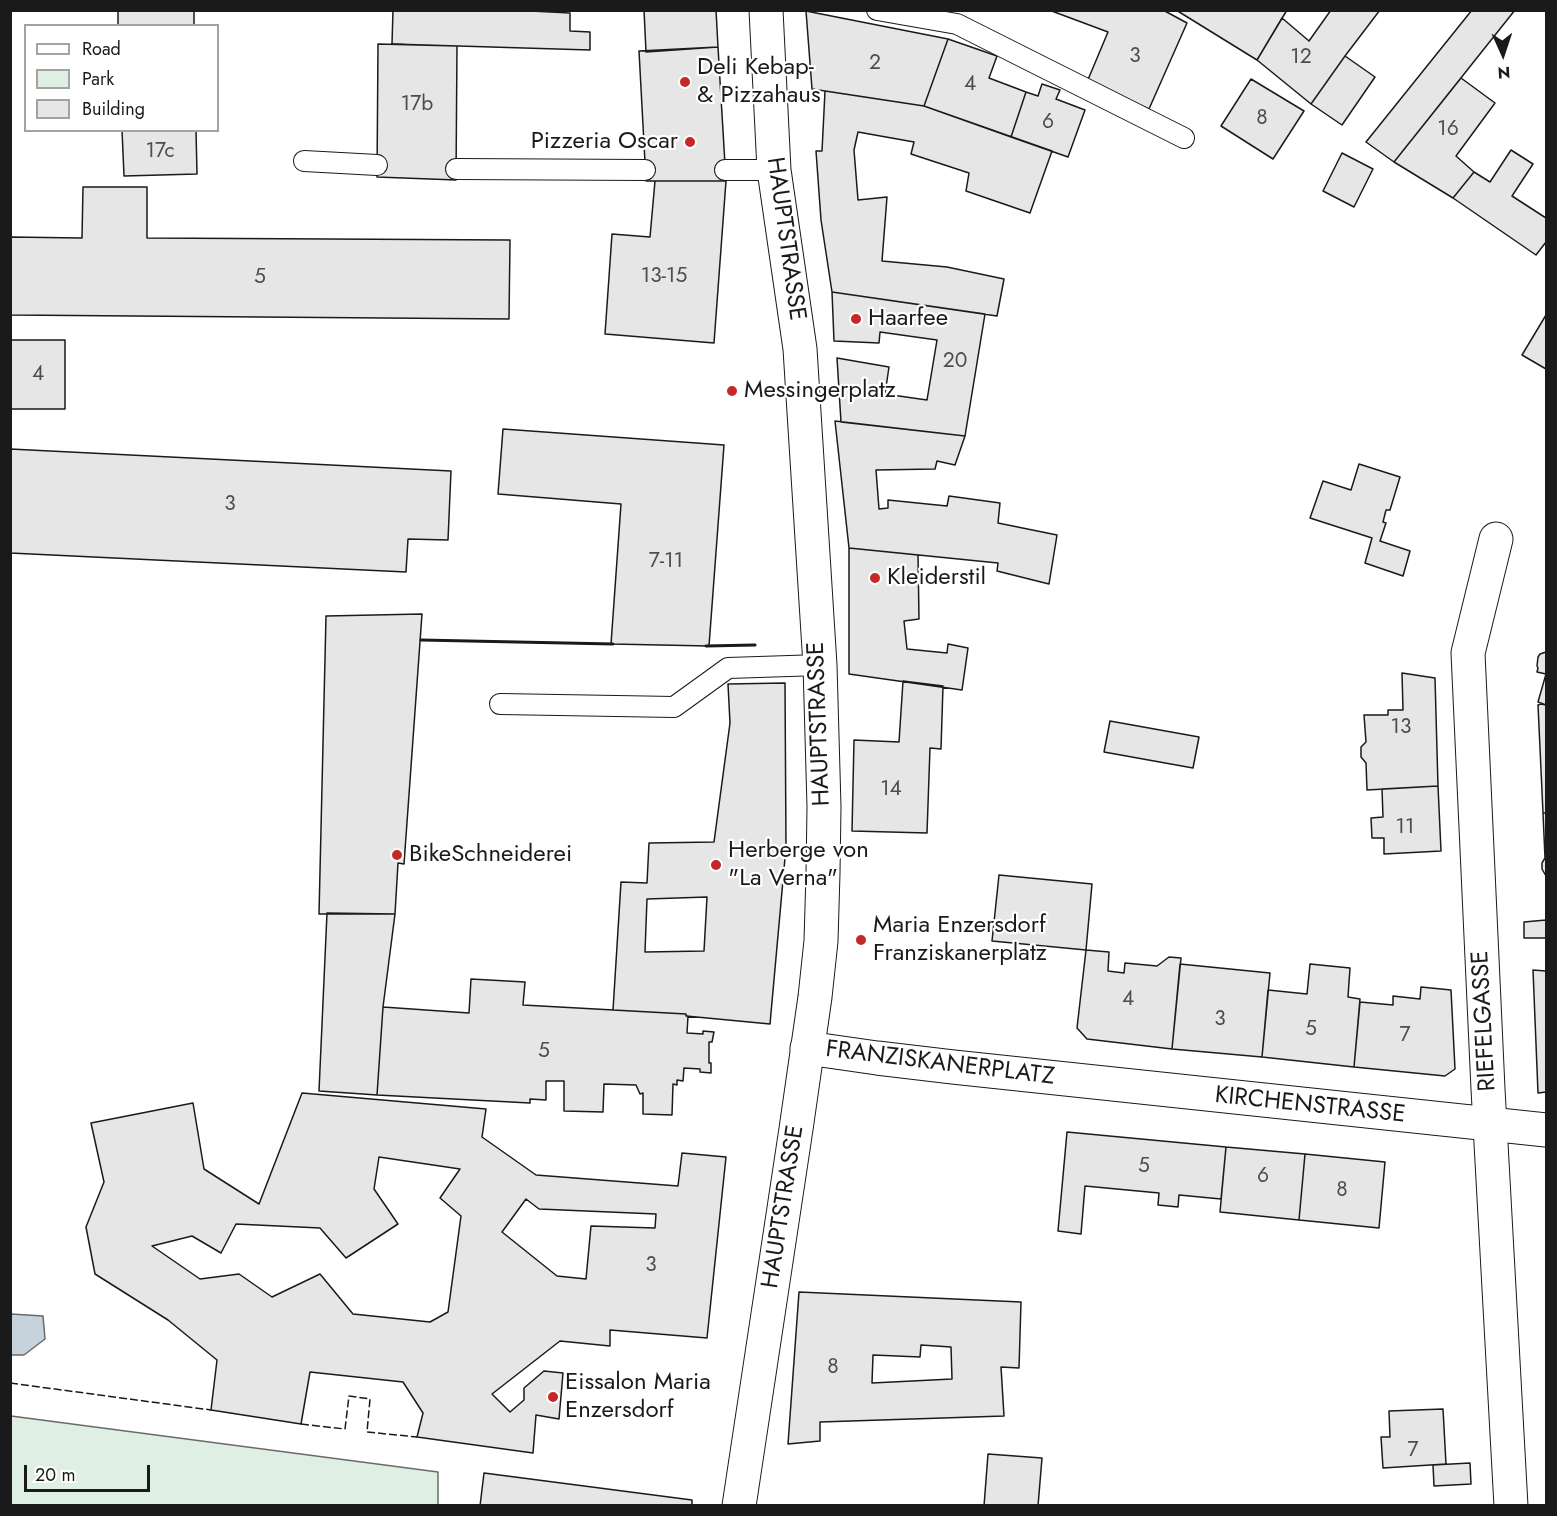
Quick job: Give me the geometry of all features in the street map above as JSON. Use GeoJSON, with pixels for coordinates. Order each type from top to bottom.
{"type":"FeatureCollection","features":[{"type":"Feature","properties":{"kind":"main road","name":"HAUPTSTRASSE"},"geometry":{"type":"LineString","coordinates":[[739,1506],[795,1141],[821,941],[824,807],[820,665],[800,349],[774,170],[766,10]]}},
{"type":"Feature","properties":{"kind":"main road","name":"RIEFELGASSE"},"geometry":{"type":"LineString","coordinates":[[1496,539],[1468,653],[1511,1506]]}},
{"type":"Feature","properties":{"kind":"main road","name":"FRANZISKANERPLATZ"},"geometry":{"type":"LineString","coordinates":[[807,1048],[1074,1080]]}},
{"type":"Feature","properties":{"kind":"main road","name":"KIRCHENSTRASSE"},"geometry":{"type":"LineString","coordinates":[[1074,1080],[1546,1130]]}},
{"type":"Feature","properties":{"kind":"lane"},"geometry":{"type":"LineString","coordinates":[[877,10],[957,24],[1184,138]]}},
{"type":"Feature","properties":{"kind":"lane"},"geometry":{"type":"LineString","coordinates":[[304,161],[377,165]]}},
{"type":"Feature","properties":{"kind":"lane"},"geometry":{"type":"LineString","coordinates":[[456,169],[645,170]]}},
{"type":"Feature","properties":{"kind":"lane"},"geometry":{"type":"LineString","coordinates":[[725,170],[774,170]]}},
{"type":"Feature","properties":{"kind":"lane"},"geometry":{"type":"LineString","coordinates":[[500,704],[674,707],[728,668],[820,665]]}},
{"type":"Feature","properties":{"kind":"green space"},"geometry":{"type":"Polygon","coordinates":[[[11,1416],[438,1472],[438,1505],[11,1505],[11,1416]]]}},
{"type":"Feature","properties":{"kind":"shaded area"},"geometry":{"type":"Polygon","coordinates":[[[11,1314],[43,1316],[45,1339],[24,1355],[11,1355],[11,1314]]]}},
{"type":"Feature","properties":{"kind":"building"},"geometry":{"type":"Polygon","coordinates":[[[118,10],[194,10],[194,24],[118,24],[118,10]]]}},
{"type":"Feature","properties":{"kind":"building"},"geometry":{"type":"Polygon","coordinates":[[[393,10],[511,10],[570,13],[570,31],[590,32],[590,50],[392,44],[393,10]]]}},
{"type":"Feature","properties":{"kind":"building"},"geometry":{"type":"Polygon","coordinates":[[[644,10],[716,10],[718,47],[646,52],[644,10]]]}},
{"type":"Feature","properties":{"kind":"building"},"geometry":{"type":"Polygon","coordinates":[[[1049,10],[1163,10],[1187,23],[1149,109],[1087,82],[1108,32],[1049,10]]]}},
{"type":"Feature","properties":{"kind":"building"},"geometry":{"type":"Polygon","coordinates":[[[1176,10],[1287,10],[1257,60],[1176,10]]]}},
{"type":"Feature","properties":{"kind":"building"},"geometry":{"type":"Polygon","coordinates":[[[1331,10],[1380,10],[1311,104],[1257,60],[1282,18],[1309,41],[1331,10]]]}},
{"type":"Feature","properties":{"kind":"building"},"geometry":{"type":"Polygon","coordinates":[[[1472,10],[1515,10],[1394,162],[1366,142],[1472,10]]]}},
{"type":"Feature","properties":{"kind":"building"},"geometry":{"type":"Polygon","coordinates":[[[806,11],[948,39],[924,106],[812,89],[806,11]]]}},
{"type":"Feature","properties":{"kind":"building"},"geometry":{"type":"Polygon","coordinates":[[[948,39],[997,56],[989,78],[1026,92],[1011,137],[924,106],[948,39]]]}},
{"type":"Feature","properties":{"kind":"building"},"geometry":{"type":"Polygon","coordinates":[[[378,44],[457,46],[456,180],[377,177],[378,44]]]}},
{"type":"Feature","properties":{"kind":"building"},"geometry":{"type":"Polygon","coordinates":[[[718,47],[726,181],[646,181],[639,51],[718,47]]]}},
{"type":"Feature","properties":{"kind":"building"},"geometry":{"type":"Polygon","coordinates":[[[1345,56],[1375,77],[1342,125],[1311,104],[1345,56]]]}},
{"type":"Feature","properties":{"kind":"building"},"geometry":{"type":"Polygon","coordinates":[[[1461,78],[1495,103],[1456,156],[1474,172],[1453,198],[1394,162],[1461,78]]]}},
{"type":"Feature","properties":{"kind":"building"},"geometry":{"type":"Polygon","coordinates":[[[1251,79],[1304,111],[1273,159],[1221,126],[1251,79]]]}},
{"type":"Feature","properties":{"kind":"building"},"geometry":{"type":"Polygon","coordinates":[[[1042,84],[1060,90],[1056,99],[1085,110],[1068,157],[1011,137],[1026,92],[1038,96],[1042,84]]]}},
{"type":"Feature","properties":{"kind":"building"},"geometry":{"type":"Polygon","coordinates":[[[825,91],[924,106],[1052,151],[1030,213],[966,191],[969,173],[911,154],[914,142],[858,132],[854,150],[858,200],[887,197],[882,261],[947,267],[1004,279],[997,316],[832,292],[821,220],[816,151],[822,151],[825,91]]]}},
{"type":"Feature","properties":{"kind":"building"},"geometry":{"type":"Polygon","coordinates":[[[122,132],[196,132],[197,174],[124,176],[122,132]]]}},
{"type":"Feature","properties":{"kind":"building"},"geometry":{"type":"Polygon","coordinates":[[[1511,150],[1533,164],[1512,196],[1546,218],[1546,242],[1536,255],[1453,198],[1474,172],[1490,182],[1511,150]]]}},
{"type":"Feature","properties":{"kind":"building"},"geometry":{"type":"Polygon","coordinates":[[[1342,153],[1373,169],[1354,207],[1323,191],[1342,153]]]}},
{"type":"Feature","properties":{"kind":"building"},"geometry":{"type":"Polygon","coordinates":[[[655,181],[726,181],[714,343],[605,334],[612,234],[650,237],[655,181]]]}},
{"type":"Feature","properties":{"kind":"building"},"geometry":{"type":"Polygon","coordinates":[[[83,187],[147,187],[147,238],[510,240],[509,319],[10,315],[10,237],[82,238],[83,187]]]}},
{"type":"Feature","properties":{"kind":"building"},"geometry":{"type":"Polygon","coordinates":[[[832,292],[985,314],[965,436],[841,422],[837,358],[889,367],[885,394],[927,400],[937,340],[880,332],[879,343],[834,341],[832,292]]]}},
{"type":"Feature","properties":{"kind":"building"},"geometry":{"type":"Polygon","coordinates":[[[1546,315],[1546,369],[1522,355],[1546,315]]]}},
{"type":"Feature","properties":{"kind":"building"},"geometry":{"type":"Polygon","coordinates":[[[10,340],[65,340],[65,409],[10,409],[10,340]]]}},
{"type":"Feature","properties":{"kind":"building"},"geometry":{"type":"Polygon","coordinates":[[[835,421],[965,436],[955,465],[937,461],[935,469],[876,470],[879,509],[888,508],[888,500],[947,506],[949,496],[1000,503],[998,523],[1057,535],[1049,584],[997,571],[998,563],[849,548],[835,421]]]}},
{"type":"Feature","properties":{"kind":"building"},"geometry":{"type":"Polygon","coordinates":[[[503,429],[724,445],[709,646],[611,644],[621,504],[498,494],[503,429]]]}},
{"type":"Feature","properties":{"kind":"building"},"geometry":{"type":"Polygon","coordinates":[[[10,449],[451,471],[448,540],[408,539],[406,572],[10,553],[10,449]]]}},
{"type":"Feature","properties":{"kind":"building"},"geometry":{"type":"Polygon","coordinates":[[[1359,464],[1400,477],[1390,510],[1386,510],[1383,522],[1386,523],[1380,541],[1410,551],[1403,576],[1365,563],[1372,538],[1310,518],[1323,481],[1351,490],[1359,464]]]}},
{"type":"Feature","properties":{"kind":"building"},"geometry":{"type":"Polygon","coordinates":[[[849,548],[918,555],[919,619],[904,621],[907,649],[947,653],[948,644],[968,648],[962,690],[849,674],[849,548]]]}},
{"type":"Feature","properties":{"kind":"building"},"geometry":{"type":"Polygon","coordinates":[[[422,614],[404,864],[398,863],[395,914],[319,914],[326,616],[422,614]]]}},
{"type":"Feature","properties":{"kind":"building"},"geometry":{"type":"Polygon","coordinates":[[[1546,652],[1546,674],[1537,672],[1537,666],[1538,657],[1546,652]]]}},
{"type":"Feature","properties":{"kind":"building"},"geometry":{"type":"Polygon","coordinates":[[[1402,673],[1435,678],[1438,786],[1367,790],[1366,763],[1361,757],[1361,747],[1366,742],[1364,715],[1388,715],[1388,710],[1403,710],[1402,673]]]}},
{"type":"Feature","properties":{"kind":"building"},"geometry":{"type":"Polygon","coordinates":[[[1546,674],[1546,705],[1538,702],[1546,674]]]}},
{"type":"Feature","properties":{"kind":"building"},"geometry":{"type":"Polygon","coordinates":[[[903,681],[943,686],[941,749],[930,748],[927,833],[852,831],[854,740],[899,742],[903,681]]]}},
{"type":"Feature","properties":{"kind":"building","name":"Herberge von \"La Verna\""},"geometry":{"type":"Polygon","coordinates":[[[785,683],[786,847],[770,1024],[686,1016],[686,1014],[613,1010],[621,882],[647,883],[649,843],[714,842],[730,723],[728,684],[785,683]],[[707,897],[647,899],[645,952],[704,951],[707,897]]]}},
{"type":"Feature","properties":{"kind":"building"},"geometry":{"type":"Polygon","coordinates":[[[1538,705],[1546,705],[1546,813],[1543,813],[1538,705]]]}},
{"type":"Feature","properties":{"kind":"building"},"geometry":{"type":"Polygon","coordinates":[[[1110,721],[1199,737],[1193,768],[1104,752],[1110,721]]]}},
{"type":"Feature","properties":{"kind":"building"},"geometry":{"type":"Polygon","coordinates":[[[1438,786],[1441,851],[1384,854],[1384,838],[1372,838],[1371,818],[1383,817],[1382,789],[1438,786]]]}},
{"type":"Feature","properties":{"kind":"building"},"geometry":{"type":"Polygon","coordinates":[[[1543,813],[1546,813],[1546,876],[1542,869],[1545,858],[1543,813]]]}},
{"type":"Feature","properties":{"kind":"building"},"geometry":{"type":"Polygon","coordinates":[[[999,875],[1092,884],[1086,950],[992,941],[999,875]]]}},
{"type":"Feature","properties":{"kind":"building"},"geometry":{"type":"Polygon","coordinates":[[[327,913],[395,914],[383,1007],[377,1095],[319,1091],[327,913]]]}},
{"type":"Feature","properties":{"kind":"building"},"geometry":{"type":"Polygon","coordinates":[[[1546,920],[1546,938],[1524,938],[1524,922],[1546,920]]]}},
{"type":"Feature","properties":{"kind":"building"},"geometry":{"type":"Polygon","coordinates":[[[1086,950],[1109,952],[1108,971],[1124,973],[1125,963],[1157,966],[1169,957],[1181,958],[1172,1049],[1087,1039],[1077,1028],[1086,950]]]}},
{"type":"Feature","properties":{"kind":"building"},"geometry":{"type":"Polygon","coordinates":[[[1180,964],[1270,973],[1262,1057],[1172,1049],[1180,964]]]}},
{"type":"Feature","properties":{"kind":"building"},"geometry":{"type":"Polygon","coordinates":[[[1310,964],[1350,968],[1348,997],[1360,999],[1354,1067],[1262,1057],[1268,990],[1307,994],[1310,964]]]}},
{"type":"Feature","properties":{"kind":"building"},"geometry":{"type":"Polygon","coordinates":[[[1533,970],[1546,971],[1546,1092],[1538,1093],[1533,970]]]}},
{"type":"Feature","properties":{"kind":"building"},"geometry":{"type":"Polygon","coordinates":[[[471,979],[525,982],[523,1005],[686,1014],[688,1016],[687,1033],[714,1032],[712,1042],[709,1042],[711,1073],[700,1072],[700,1069],[684,1068],[683,1081],[677,1080],[677,1085],[673,1084],[672,1115],[643,1114],[643,1093],[640,1094],[636,1085],[604,1084],[603,1112],[564,1111],[564,1081],[546,1081],[546,1100],[530,1099],[530,1103],[377,1095],[383,1007],[469,1013],[471,979]]]}},
{"type":"Feature","properties":{"kind":"building"},"geometry":{"type":"Polygon","coordinates":[[[1421,987],[1451,990],[1455,1069],[1445,1076],[1354,1067],[1360,1002],[1393,1005],[1393,996],[1420,999],[1421,987]]]}},
{"type":"Feature","properties":{"kind":"building"},"geometry":{"type":"Polygon","coordinates":[[[302,1093],[486,1109],[482,1137],[536,1175],[678,1186],[682,1153],[726,1157],[707,1338],[610,1330],[610,1346],[560,1341],[492,1394],[510,1412],[524,1400],[524,1388],[544,1371],[563,1373],[559,1419],[536,1415],[533,1453],[417,1437],[423,1413],[403,1382],[310,1372],[301,1424],[211,1410],[217,1360],[168,1320],[95,1274],[86,1227],[104,1182],[91,1123],[193,1103],[204,1169],[259,1204],[302,1093]],[[379,1157],[374,1189],[398,1224],[346,1258],[320,1228],[236,1224],[221,1253],[192,1236],[152,1246],[200,1279],[239,1274],[272,1297],[320,1274],[353,1314],[430,1322],[448,1312],[461,1216],[440,1198],[460,1169],[379,1157]],[[526,1199],[502,1232],[557,1276],[586,1279],[591,1226],[655,1228],[656,1214],[539,1209],[526,1199]]]}},
{"type":"Feature","properties":{"kind":"building"},"geometry":{"type":"Polygon","coordinates":[[[1067,1132],[1226,1147],[1221,1199],[1179,1195],[1178,1207],[1158,1205],[1159,1193],[1085,1186],[1081,1234],[1058,1231],[1067,1132]]]}},
{"type":"Feature","properties":{"kind":"building"},"geometry":{"type":"Polygon","coordinates":[[[1226,1147],[1305,1154],[1299,1220],[1220,1212],[1226,1147]]]}},
{"type":"Feature","properties":{"kind":"building"},"geometry":{"type":"Polygon","coordinates":[[[1305,1154],[1385,1162],[1379,1228],[1299,1220],[1305,1154]]]}},
{"type":"Feature","properties":{"kind":"building"},"geometry":{"type":"Polygon","coordinates":[[[799,1292],[1021,1302],[1019,1368],[1001,1367],[1004,1416],[820,1422],[820,1441],[788,1444],[799,1292]],[[921,1345],[920,1357],[873,1355],[872,1383],[952,1379],[951,1347],[921,1345]]]}},
{"type":"Feature","properties":{"kind":"building"},"geometry":{"type":"Polygon","coordinates":[[[1443,1409],[1446,1464],[1383,1468],[1381,1437],[1390,1437],[1389,1411],[1443,1409]]]}},
{"type":"Feature","properties":{"kind":"building"},"geometry":{"type":"Polygon","coordinates":[[[988,1454],[1042,1458],[1038,1506],[984,1506],[988,1454]]]}},
{"type":"Feature","properties":{"kind":"building"},"geometry":{"type":"Polygon","coordinates":[[[1470,1463],[1471,1484],[1434,1486],[1433,1465],[1470,1463]]]}},
{"type":"Feature","properties":{"kind":"building"},"geometry":{"type":"Polygon","coordinates":[[[484,1473],[692,1500],[692,1506],[480,1506],[484,1473]]]}},
{"type":"Feature","properties":{"kind":"fence"},"geometry":{"type":"LineString","coordinates":[[10,1383],[211,1410]]}},
{"type":"Feature","properties":{"kind":"fence"},"geometry":{"type":"LineString","coordinates":[[301,1424],[345,1429],[349,1396],[370,1399],[367,1432],[417,1437]]}},
{"type":"Feature","properties":{"kind":"wall"},"geometry":{"type":"LineString","coordinates":[[421,640],[613,644]]}},
{"type":"Feature","properties":{"kind":"wall"},"geometry":{"type":"LineString","coordinates":[[706,646],[755,645]]}},
{"type":"Feature","properties":{"kind":"place","name":"Deli Kebap- & Pizzahaus"},"geometry":{"type":"Point","coordinates":[685,82]}},
{"type":"Feature","properties":{"kind":"place","name":"Pizzeria Oscar"},"geometry":{"type":"Point","coordinates":[690,142]}},
{"type":"Feature","properties":{"kind":"place","name":"Haarfee"},"geometry":{"type":"Point","coordinates":[856,319]}},
{"type":"Feature","properties":{"kind":"place","name":"Messingerplatz"},"geometry":{"type":"Point","coordinates":[732,391]}},
{"type":"Feature","properties":{"kind":"place","name":"Kleiderstil"},"geometry":{"type":"Point","coordinates":[875,578]}},
{"type":"Feature","properties":{"kind":"place","name":"BikeSchneiderei"},"geometry":{"type":"Point","coordinates":[397,855]}},
{"type":"Feature","properties":{"kind":"place","name":"Herberge von \"La Verna\""},"geometry":{"type":"Point","coordinates":[716,865]}},
{"type":"Feature","properties":{"kind":"place","name":"Maria Enzersdorf Franziskanerplatz"},"geometry":{"type":"Point","coordinates":[861,940]}},
{"type":"Feature","properties":{"kind":"place","name":"Eissalon Maria Enzersdorf"},"geometry":{"type":"Point","coordinates":[553,1397]}}]}
